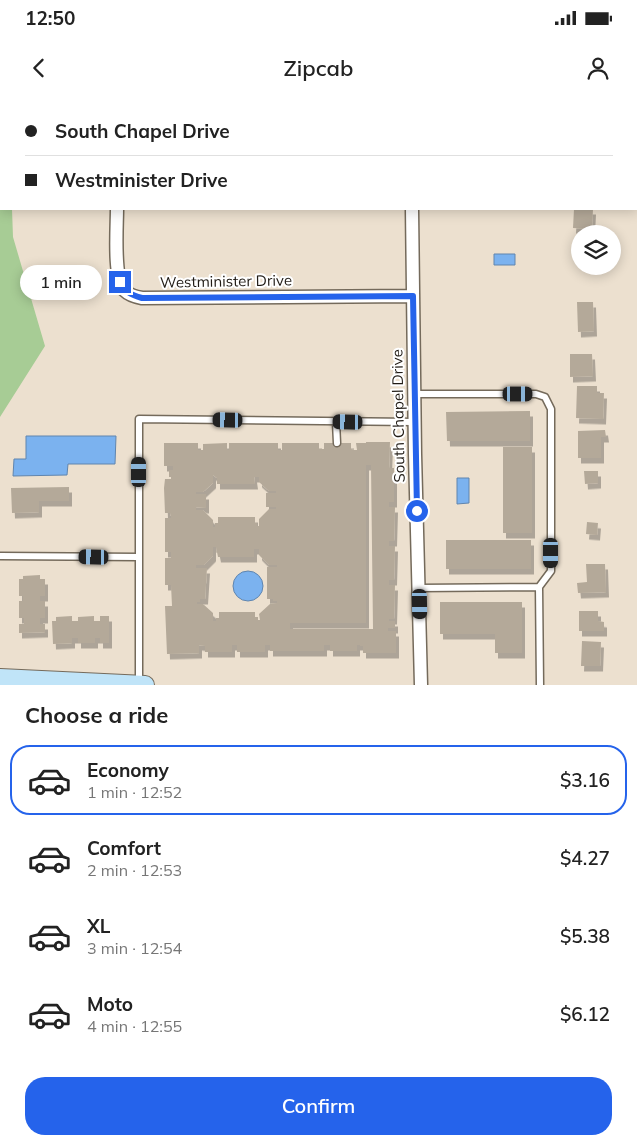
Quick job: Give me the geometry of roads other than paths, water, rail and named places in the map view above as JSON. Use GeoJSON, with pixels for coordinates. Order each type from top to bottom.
{"type":"FeatureCollection","features":[{"type":"Feature","properties":{"kind":"main road"},"geometry":{"type":"LineString","coordinates":[[0,678],[68,683],[144,685]]}},
{"type":"Feature","properties":{"kind":"street","name":"Westminister Drive"},"geometry":{"type":"LineString","coordinates":[[117,210],[117,267],[124,290],[131,295],[142,298],[413,296]]}},
{"type":"Feature","properties":{"kind":"street","name":"South Chapel Drive"},"geometry":{"type":"LineString","coordinates":[[412,210],[414,422],[420,588],[421,685]]}},
{"type":"Feature","properties":{"kind":"lane"},"geometry":{"type":"LineString","coordinates":[[414,394],[536,394],[545,398],[551,409],[551,571],[539,587],[540,685]]}},
{"type":"Feature","properties":{"kind":"lane"},"geometry":{"type":"LineString","coordinates":[[139,684],[139,419],[414,422]]}},
{"type":"Feature","properties":{"kind":"lane"},"geometry":{"type":"LineString","coordinates":[[336,422],[337,443]]}},
{"type":"Feature","properties":{"kind":"lane"},"geometry":{"type":"LineString","coordinates":[[0,556],[139,557]]}},
{"type":"Feature","properties":{"kind":"lane"},"geometry":{"type":"LineString","coordinates":[[420,588],[539,587]]}},
{"type":"Feature","properties":{"kind":"water"},"geometry":{"type":"Polygon","coordinates":[[[494,254],[515,254],[515,265],[494,265],[494,254]]]}},
{"type":"Feature","properties":{"kind":"water"},"geometry":{"type":"Polygon","coordinates":[[[26,436],[116,436],[115,464],[68,464],[67,475],[13,476],[14,459],[26,459],[26,436]]]}},
{"type":"Feature","properties":{"kind":"water"},"geometry":{"type":"Polygon","coordinates":[[[457,478],[469,478],[469,503],[457,504],[457,478]]]}},
{"type":"Feature","properties":{"kind":"water"},"geometry":{"type":"Polygon","coordinates":[[[248,571],[254,572],[262,580],[262,592],[254,600],[248,601],[242,600],[234,592],[233,586],[234,580],[242,572],[248,571]]]}}]}
